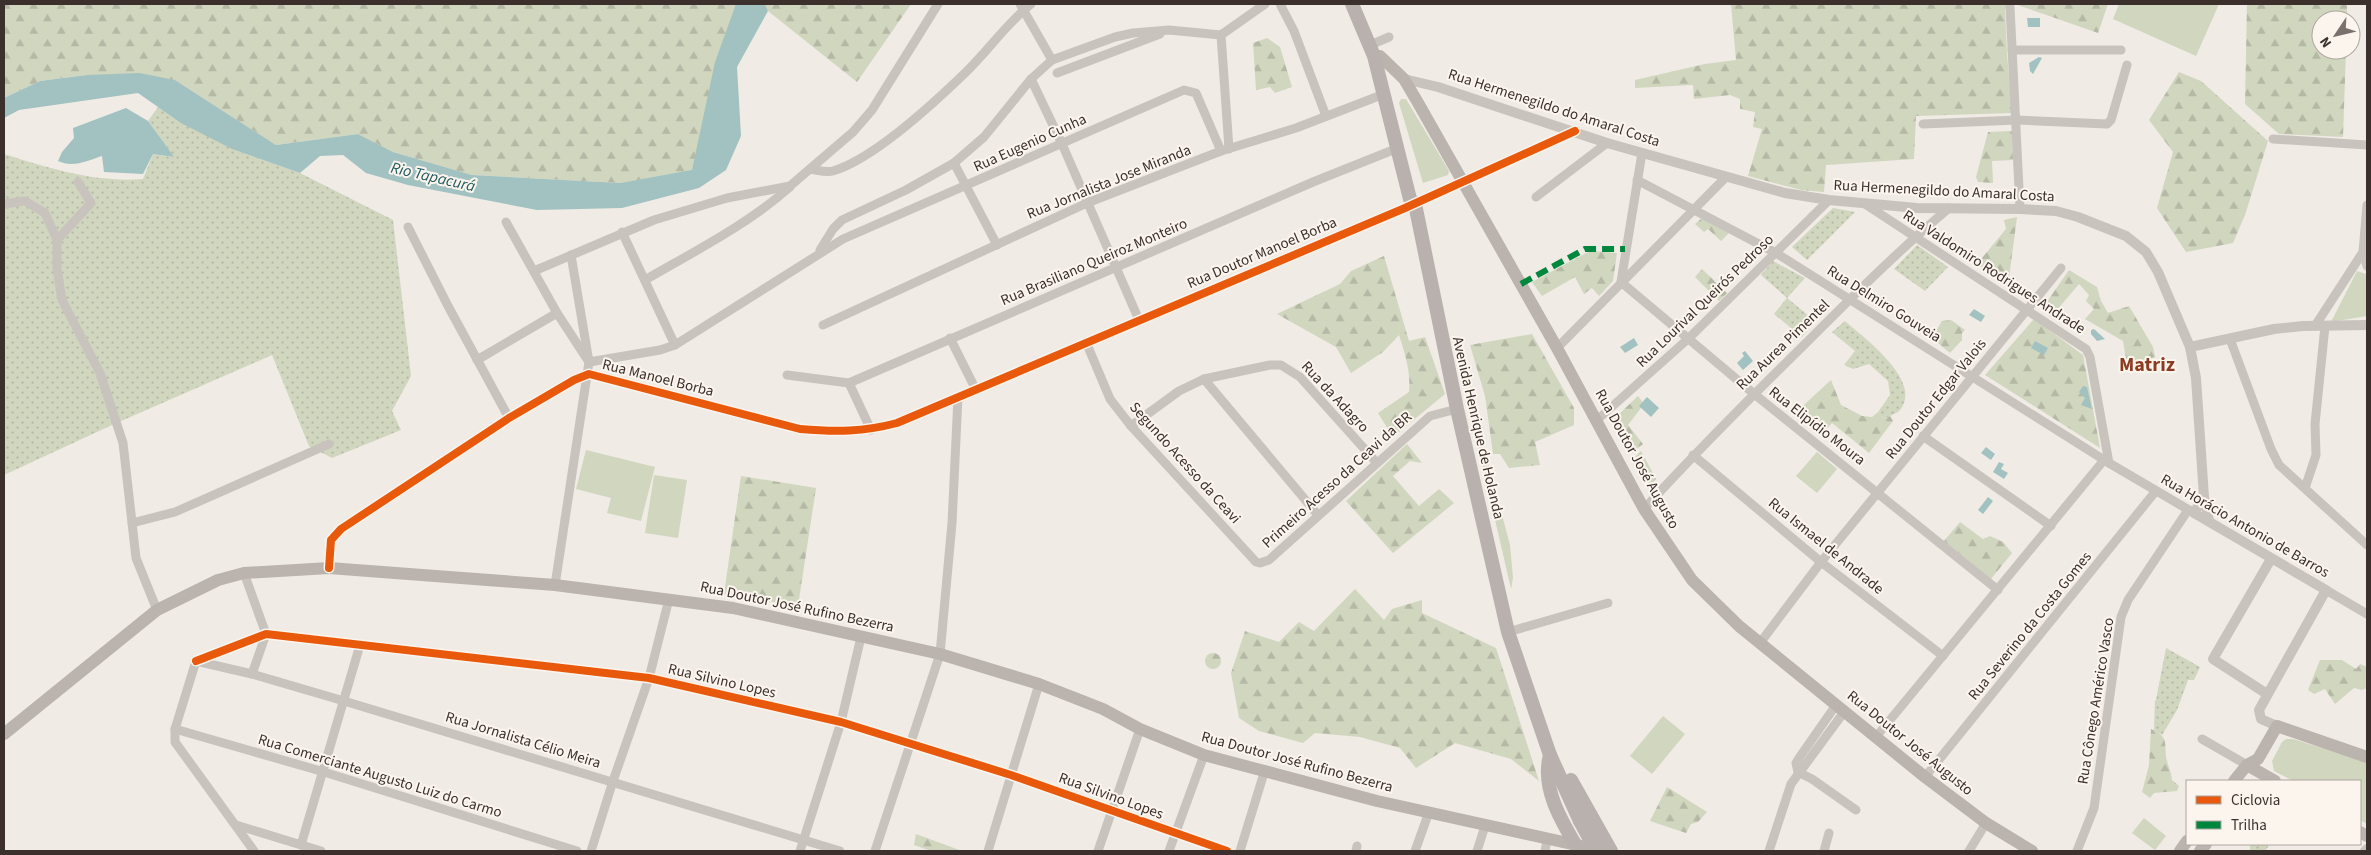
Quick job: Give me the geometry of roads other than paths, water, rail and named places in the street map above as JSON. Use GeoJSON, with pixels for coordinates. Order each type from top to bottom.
{"type":"FeatureCollection","features":[{"type":"Feature","properties":{"kind":"main road","name":"Avenida Henrique de Holanda"},"geometry":{"type":"LineString","coordinates":[[1352,4],[1374,56],[1410,199],[1415,204],[1457,409],[1508,632],[1550,755],[1596,851]]}},
{"type":"Feature","properties":{"kind":"main road"},"geometry":{"type":"LineString","coordinates":[[1359,4],[1376,46],[1416,197],[1415,204]]}},
{"type":"Feature","properties":{"kind":"main road","name":"Rua Doutor José Augusto"},"geometry":{"type":"LineString","coordinates":[[1376,46],[1404,79],[1557,348],[1644,509],[1692,580],[1731,619],[1925,777],[1986,823],[2032,851]]}},
{"type":"Feature","properties":{"kind":"main road","name":"Rua Doutor José Rufino Bezerra"},"geometry":{"type":"LineString","coordinates":[[4,734],[157,610],[218,580],[244,573],[329,568],[555,585],[733,608],[940,654],[1039,684],[1103,709],[1140,729],[1204,755],[1264,773],[1485,826],[1546,845],[1605,851]]}},
{"type":"Feature","properties":{"kind":"main road"},"geometry":{"type":"LineString","coordinates":[[2236,780],[2254,769],[2276,726],[2367,756]]}},
{"type":"Feature","properties":{"kind":"main road"},"geometry":{"type":"LineString","coordinates":[[1543,734],[1611,851]]}},
{"type":"Feature","properties":{"kind":"main road"},"geometry":{"type":"LineString","coordinates":[[1550,755],[1547,771],[1551,797],[1577,849]]}},
{"type":"Feature","properties":{"kind":"main road"},"geometry":{"type":"LineString","coordinates":[[2254,769],[2273,780]]}},
{"type":"Feature","properties":{"kind":"street"},"geometry":{"type":"LineString","coordinates":[[645,280],[744,222],[770,204],[853,132],[872,110],[938,4]]}},
{"type":"Feature","properties":{"kind":"street"},"geometry":{"type":"LineString","coordinates":[[818,252],[833,229],[842,220],[906,190],[954,163],[984,137],[1031,78],[1052,60],[1115,37],[1169,30],[1221,35],[1265,4]]}},
{"type":"Feature","properties":{"kind":"street"},"geometry":{"type":"LineString","coordinates":[[1280,4],[1294,31],[1326,116]]}},
{"type":"Feature","properties":{"kind":"street"},"geometry":{"type":"LineString","coordinates":[[810,169],[827,172],[835,170],[875,148],[907,124],[965,72],[1025,6],[1052,60]]}},
{"type":"Feature","properties":{"kind":"street"},"geometry":{"type":"LineString","coordinates":[[2010,7],[2020,209]]}},
{"type":"Feature","properties":{"kind":"street"},"geometry":{"type":"LineString","coordinates":[[1057,73],[1169,30]]}},
{"type":"Feature","properties":{"kind":"street"},"geometry":{"type":"LineString","coordinates":[[1221,35],[1225,150]]}},
{"type":"Feature","properties":{"kind":"street"},"geometry":{"type":"LineString","coordinates":[[1376,46],[1388,35]]}},
{"type":"Feature","properties":{"kind":"street"},"geometry":{"type":"LineString","coordinates":[[2012,50],[2122,50]]}},
{"type":"Feature","properties":{"kind":"street"},"geometry":{"type":"LineString","coordinates":[[1923,124],[2017,120],[2106,124],[2110,122],[2127,65]]}},
{"type":"Feature","properties":{"kind":"street"},"geometry":{"type":"LineString","coordinates":[[1031,78],[1139,320]]}},
{"type":"Feature","properties":{"kind":"street","name":"Rua Hermenegildo do Amaral Costa"},"geometry":{"type":"LineString","coordinates":[[1404,79],[1430,85],[1607,143],[1785,193],[1865,204],[2056,211],[2078,217],[2137,242],[2146,252],[2158,272],[2190,347],[2196,378],[2204,497],[2209,521]]}},
{"type":"Feature","properties":{"kind":"street","name":"Rua Eugenio Cunha"},"geometry":{"type":"LineString","coordinates":[[675,346],[818,252],[868,226],[968,185],[1188,89],[1196,93],[1225,150]]}},
{"type":"Feature","properties":{"kind":"street","name":"Rua Jornalista Jose Miranda"},"geometry":{"type":"LineString","coordinates":[[823,325],[1087,203],[1225,150],[1384,94]]}},
{"type":"Feature","properties":{"kind":"street","name":"Rua Doutor Manoel Borba"},"geometry":{"type":"LineString","coordinates":[[958,396],[1415,204],[1575,131]]}},
{"type":"Feature","properties":{"kind":"street"},"geometry":{"type":"LineString","coordinates":[[2273,139],[2367,145]]}},
{"type":"Feature","properties":{"kind":"street"},"geometry":{"type":"LineString","coordinates":[[1536,197],[1607,143]]}},
{"type":"Feature","properties":{"kind":"street","name":"Rua Brasiliano Queiroz Monteiro"},"geometry":{"type":"LineString","coordinates":[[849,383],[1313,182],[1398,148]]}},
{"type":"Feature","properties":{"kind":"street"},"geometry":{"type":"LineString","coordinates":[[1621,282],[1642,153]]}},
{"type":"Feature","properties":{"kind":"street"},"geometry":{"type":"LineString","coordinates":[[954,163],[968,185],[997,245]]}},
{"type":"Feature","properties":{"kind":"street"},"geometry":{"type":"LineString","coordinates":[[1557,348],[1726,177]]}},
{"type":"Feature","properties":{"kind":"street","name":"Rua Delmiro Gouveia"},"geometry":{"type":"LineString","coordinates":[[1637,180],[1776,253],[2107,461]]}},
{"type":"Feature","properties":{"kind":"street"},"geometry":{"type":"LineString","coordinates":[[57,240],[91,203],[78,182]]}},
{"type":"Feature","properties":{"kind":"street"},"geometry":{"type":"LineString","coordinates":[[534,271],[622,232],[727,198],[790,186]]}},
{"type":"Feature","properties":{"kind":"street","name":"Rua Lourival Queirós Pedroso"},"geometry":{"type":"LineString","coordinates":[[1597,420],[1689,338],[1829,200]]}},
{"type":"Feature","properties":{"kind":"street"},"geometry":{"type":"LineString","coordinates":[[4,204],[25,201],[46,213],[57,240],[57,269],[62,300],[100,373],[123,443],[136,558],[157,610]]}},
{"type":"Feature","properties":{"kind":"street","name":"Rua Valdomiro Rodrigues Andrade"},"geometry":{"type":"LineString","coordinates":[[1865,204],[2081,345],[2088,353],[2107,461]]}},
{"type":"Feature","properties":{"kind":"street"},"geometry":{"type":"LineString","coordinates":[[2306,488],[2316,455],[2315,424],[2320,326],[2362,252],[2367,205]]}},
{"type":"Feature","properties":{"kind":"street","name":"Rua Aurea Pimentel"},"geometry":{"type":"LineString","coordinates":[[1644,509],[1693,454],[1753,393],[1915,236],[1949,208]]}},
{"type":"Feature","properties":{"kind":"street"},"geometry":{"type":"LineString","coordinates":[[506,222],[557,313],[589,362]]}},
{"type":"Feature","properties":{"kind":"street"},"geometry":{"type":"LineString","coordinates":[[408,227],[509,418]]}},
{"type":"Feature","properties":{"kind":"street"},"geometry":{"type":"LineString","coordinates":[[589,362],[675,346],[622,232]]}},
{"type":"Feature","properties":{"kind":"street"},"geometry":{"type":"LineString","coordinates":[[2362,252],[2367,266]]}},
{"type":"Feature","properties":{"kind":"street"},"geometry":{"type":"LineString","coordinates":[[555,585],[589,374],[589,362],[571,254]]}},
{"type":"Feature","properties":{"kind":"street","name":"Rua Doutor Edgar Valois"},"geometry":{"type":"LineString","coordinates":[[1760,643],[1821,562],[2061,268]]}},
{"type":"Feature","properties":{"kind":"street","name":"Rua Elipídio Moura"},"geometry":{"type":"LineString","coordinates":[[1621,282],[1753,393],[1998,590]]}},
{"type":"Feature","properties":{"kind":"street"},"geometry":{"type":"LineString","coordinates":[[477,360],[557,313]]}},
{"type":"Feature","properties":{"kind":"street"},"geometry":{"type":"LineString","coordinates":[[2190,347],[2274,329],[2367,325]]}},
{"type":"Feature","properties":{"kind":"street"},"geometry":{"type":"LineString","coordinates":[[950,338],[976,390]]}},
{"type":"Feature","properties":{"kind":"street"},"geometry":{"type":"LineString","coordinates":[[2230,339],[2279,465],[2367,545]]}},
{"type":"Feature","properties":{"kind":"street","name":"Segundo Acesso da Ceavi"},"geometry":{"type":"LineString","coordinates":[[1086,342],[1110,398],[1131,426],[1256,562],[1264,562]]}},
{"type":"Feature","properties":{"kind":"street","name":"Rua da Adagro"},"geometry":{"type":"LineString","coordinates":[[1131,426],[1179,391],[1204,380],[1270,365],[1281,365],[1291,369],[1377,463]]}},
{"type":"Feature","properties":{"kind":"street","name":"Rua Manoel Borba"},"geometry":{"type":"LineString","coordinates":[[329,568],[330,540],[341,529],[509,418],[574,380],[589,374],[800,428],[830,431],[871,430],[897,424],[958,396]]}},
{"type":"Feature","properties":{"kind":"street"},"geometry":{"type":"LineString","coordinates":[[787,375],[849,383],[871,430]]}},
{"type":"Feature","properties":{"kind":"street"},"geometry":{"type":"LineString","coordinates":[[1204,380],[1318,515]]}},
{"type":"Feature","properties":{"kind":"street"},"geometry":{"type":"LineString","coordinates":[[875,851],[940,654],[952,523],[958,396]]}},
{"type":"Feature","properties":{"kind":"street","name":"Primeiro Acesso da Ceavi da BR"},"geometry":{"type":"LineString","coordinates":[[1264,562],[1430,416],[1457,409]]}},
{"type":"Feature","properties":{"kind":"street"},"geometry":{"type":"LineString","coordinates":[[1923,436],[2051,526]]}},
{"type":"Feature","properties":{"kind":"street"},"geometry":{"type":"LineString","coordinates":[[132,523],[175,512],[329,444]]}},
{"type":"Feature","properties":{"kind":"street","name":"Rua Ismael de Andrade"},"geometry":{"type":"LineString","coordinates":[[1693,454],[1821,562],[1943,656]]}},
{"type":"Feature","properties":{"kind":"street"},"geometry":{"type":"LineString","coordinates":[[1876,737],[2107,461]]}},
{"type":"Feature","properties":{"kind":"street","name":"Rua Horácio Antonio de Barros"},"geometry":{"type":"LineString","coordinates":[[2107,461],[2156,492],[2367,614]]}},
{"type":"Feature","properties":{"kind":"street","name":"Rua Severino da Costa Gomes"},"geometry":{"type":"LineString","coordinates":[[1925,777],[2156,492]]}},
{"type":"Feature","properties":{"kind":"street"},"geometry":{"type":"LineString","coordinates":[[2191,511],[2204,497]]}},
{"type":"Feature","properties":{"kind":"street","name":"Rua Cônego Américo Vasco"},"geometry":{"type":"LineString","coordinates":[[2077,851],[2094,808],[2121,617],[2128,600],[2191,511]]}},
{"type":"Feature","properties":{"kind":"street"},"geometry":{"type":"LineString","coordinates":[[2267,694],[2213,659],[2271,559]]}},
{"type":"Feature","properties":{"kind":"street"},"geometry":{"type":"LineString","coordinates":[[244,573],[266,634],[252,674]]}},
{"type":"Feature","properties":{"kind":"street"},"geometry":{"type":"LineString","coordinates":[[2276,726],[2261,719],[2258,713],[2326,590]]}},
{"type":"Feature","properties":{"kind":"street"},"geometry":{"type":"LineString","coordinates":[[591,851],[612,781],[649,678],[669,599]]}},
{"type":"Feature","properties":{"kind":"street"},"geometry":{"type":"LineString","coordinates":[[1508,632],[1608,604]]}},
{"type":"Feature","properties":{"kind":"street","name":"Rua Silvino Lopes"},"geometry":{"type":"LineString","coordinates":[[196,661],[266,634],[649,678],[841,722],[1011,775],[1112,809],[1174,834],[1227,851]]}},
{"type":"Feature","properties":{"kind":"street"},"geometry":{"type":"LineString","coordinates":[[800,851],[841,722],[861,637]]}},
{"type":"Feature","properties":{"kind":"street"},"geometry":{"type":"LineString","coordinates":[[301,845],[360,645]]}},
{"type":"Feature","properties":{"kind":"street"},"geometry":{"type":"LineString","coordinates":[[196,661],[174,736],[179,747],[254,851]]}},
{"type":"Feature","properties":{"kind":"street","name":"Rua Jornalista Célio Meira"},"geometry":{"type":"LineString","coordinates":[[196,661],[252,674],[344,701],[840,851]]}},
{"type":"Feature","properties":{"kind":"street"},"geometry":{"type":"LineString","coordinates":[[988,851],[1039,684]]}},
{"type":"Feature","properties":{"kind":"street"},"geometry":{"type":"LineString","coordinates":[[1769,851],[1785,799],[1798,772],[1796,766],[1799,758],[1840,708]]}},
{"type":"Feature","properties":{"kind":"street","name":"Rua Comerciante Augusto Luiz do Carmo"},"geometry":{"type":"LineString","coordinates":[[175,729],[324,772],[577,851]]}},
{"type":"Feature","properties":{"kind":"street"},"geometry":{"type":"LineString","coordinates":[[1098,851],[1140,729]]}},
{"type":"Feature","properties":{"kind":"street"},"geometry":{"type":"LineString","coordinates":[[2202,739],[2254,769]]}},
{"type":"Feature","properties":{"kind":"street"},"geometry":{"type":"LineString","coordinates":[[1169,851],[1204,755]]}},
{"type":"Feature","properties":{"kind":"street"},"geometry":{"type":"LineString","coordinates":[[1798,772],[1812,779],[1856,810]]}},
{"type":"Feature","properties":{"kind":"street"},"geometry":{"type":"LineString","coordinates":[[1240,851],[1264,773]]}},
{"type":"Feature","properties":{"kind":"street"},"geometry":{"type":"LineString","coordinates":[[1415,851],[1429,812]]}},
{"type":"Feature","properties":{"kind":"street"},"geometry":{"type":"LineString","coordinates":[[1969,851],[1986,823]]}},
{"type":"Feature","properties":{"kind":"street"},"geometry":{"type":"LineString","coordinates":[[236,825],[321,851]]}},
{"type":"Feature","properties":{"kind":"street"},"geometry":{"type":"LineString","coordinates":[[1477,851],[1485,826]]}},
{"type":"Feature","properties":{"kind":"street"},"geometry":{"type":"LineString","coordinates":[[1824,851],[1828,832]]}},
{"type":"Feature","properties":{"kind":"water","name":"Rio Tapacurá"},"geometry":{"type":"Polygon","coordinates":[[[736,4],[765,4],[768,11],[737,67],[741,136],[726,170],[699,188],[622,208],[537,210],[408,185],[366,173],[343,155],[320,156],[300,173],[232,149],[181,123],[138,93],[19,110],[4,118],[4,98],[40,81],[87,75],[139,73],[175,80],[276,145],[358,134],[393,152],[472,175],[620,183],[692,170],[715,62],[736,4]]]}},
{"type":"Feature","properties":{"kind":"water"},"geometry":{"type":"Polygon","coordinates":[[[2027,18],[2040,18],[2040,27],[2028,27],[2027,18]]]}},
{"type":"Feature","properties":{"kind":"water"},"geometry":{"type":"Polygon","coordinates":[[[2039,57],[2042,58],[2033,74],[2030,71],[2029,63],[2039,57]]]}},
{"type":"Feature","properties":{"kind":"water"},"geometry":{"type":"Polygon","coordinates":[[[126,108],[148,121],[174,157],[153,154],[143,174],[104,172],[102,156],[75,164],[58,161],[62,152],[74,138],[73,128],[126,108]]]}},
{"type":"Feature","properties":{"kind":"water"},"geometry":{"type":"Polygon","coordinates":[[[1974,309],[1985,316],[1981,322],[1969,315],[1974,309]]]}},
{"type":"Feature","properties":{"kind":"water"},"geometry":{"type":"Polygon","coordinates":[[[2094,329],[2105,339],[2097,341],[2091,334],[2091,330],[2094,329]]]}},
{"type":"Feature","properties":{"kind":"water"},"geometry":{"type":"Polygon","coordinates":[[[1634,338],[1638,345],[1625,353],[1620,347],[1634,338]]]}},
{"type":"Feature","properties":{"kind":"water"},"geometry":{"type":"Polygon","coordinates":[[[2035,341],[2048,348],[2044,355],[2031,348],[2035,341]]]}},
{"type":"Feature","properties":{"kind":"water"},"geometry":{"type":"Polygon","coordinates":[[[1745,351],[1753,361],[1743,370],[1737,363],[1744,356],[1742,353],[1745,351]]]}},
{"type":"Feature","properties":{"kind":"water"},"geometry":{"type":"Polygon","coordinates":[[[2083,386],[2087,387],[2092,409],[2081,405],[2085,398],[2079,392],[2083,386]]]}},
{"type":"Feature","properties":{"kind":"water"},"geometry":{"type":"Polygon","coordinates":[[[1647,397],[1659,408],[1651,417],[1639,406],[1647,397]]]}},
{"type":"Feature","properties":{"kind":"water"},"geometry":{"type":"Polygon","coordinates":[[[1986,447],[1995,454],[1991,460],[1981,453],[1986,447]]]}},
{"type":"Feature","properties":{"kind":"water"},"geometry":{"type":"Polygon","coordinates":[[[1999,462],[2004,464],[2001,469],[2008,473],[2004,479],[1993,472],[1999,462]]]}},
{"type":"Feature","properties":{"kind":"water"},"geometry":{"type":"Polygon","coordinates":[[[1988,497],[1993,501],[1983,514],[1978,510],[1988,497]]]}},
{"type":"Feature","properties":{"kind":"district","name":"Matriz"},"geometry":{"type":"Point","coordinates":[2147,365]}}]}
